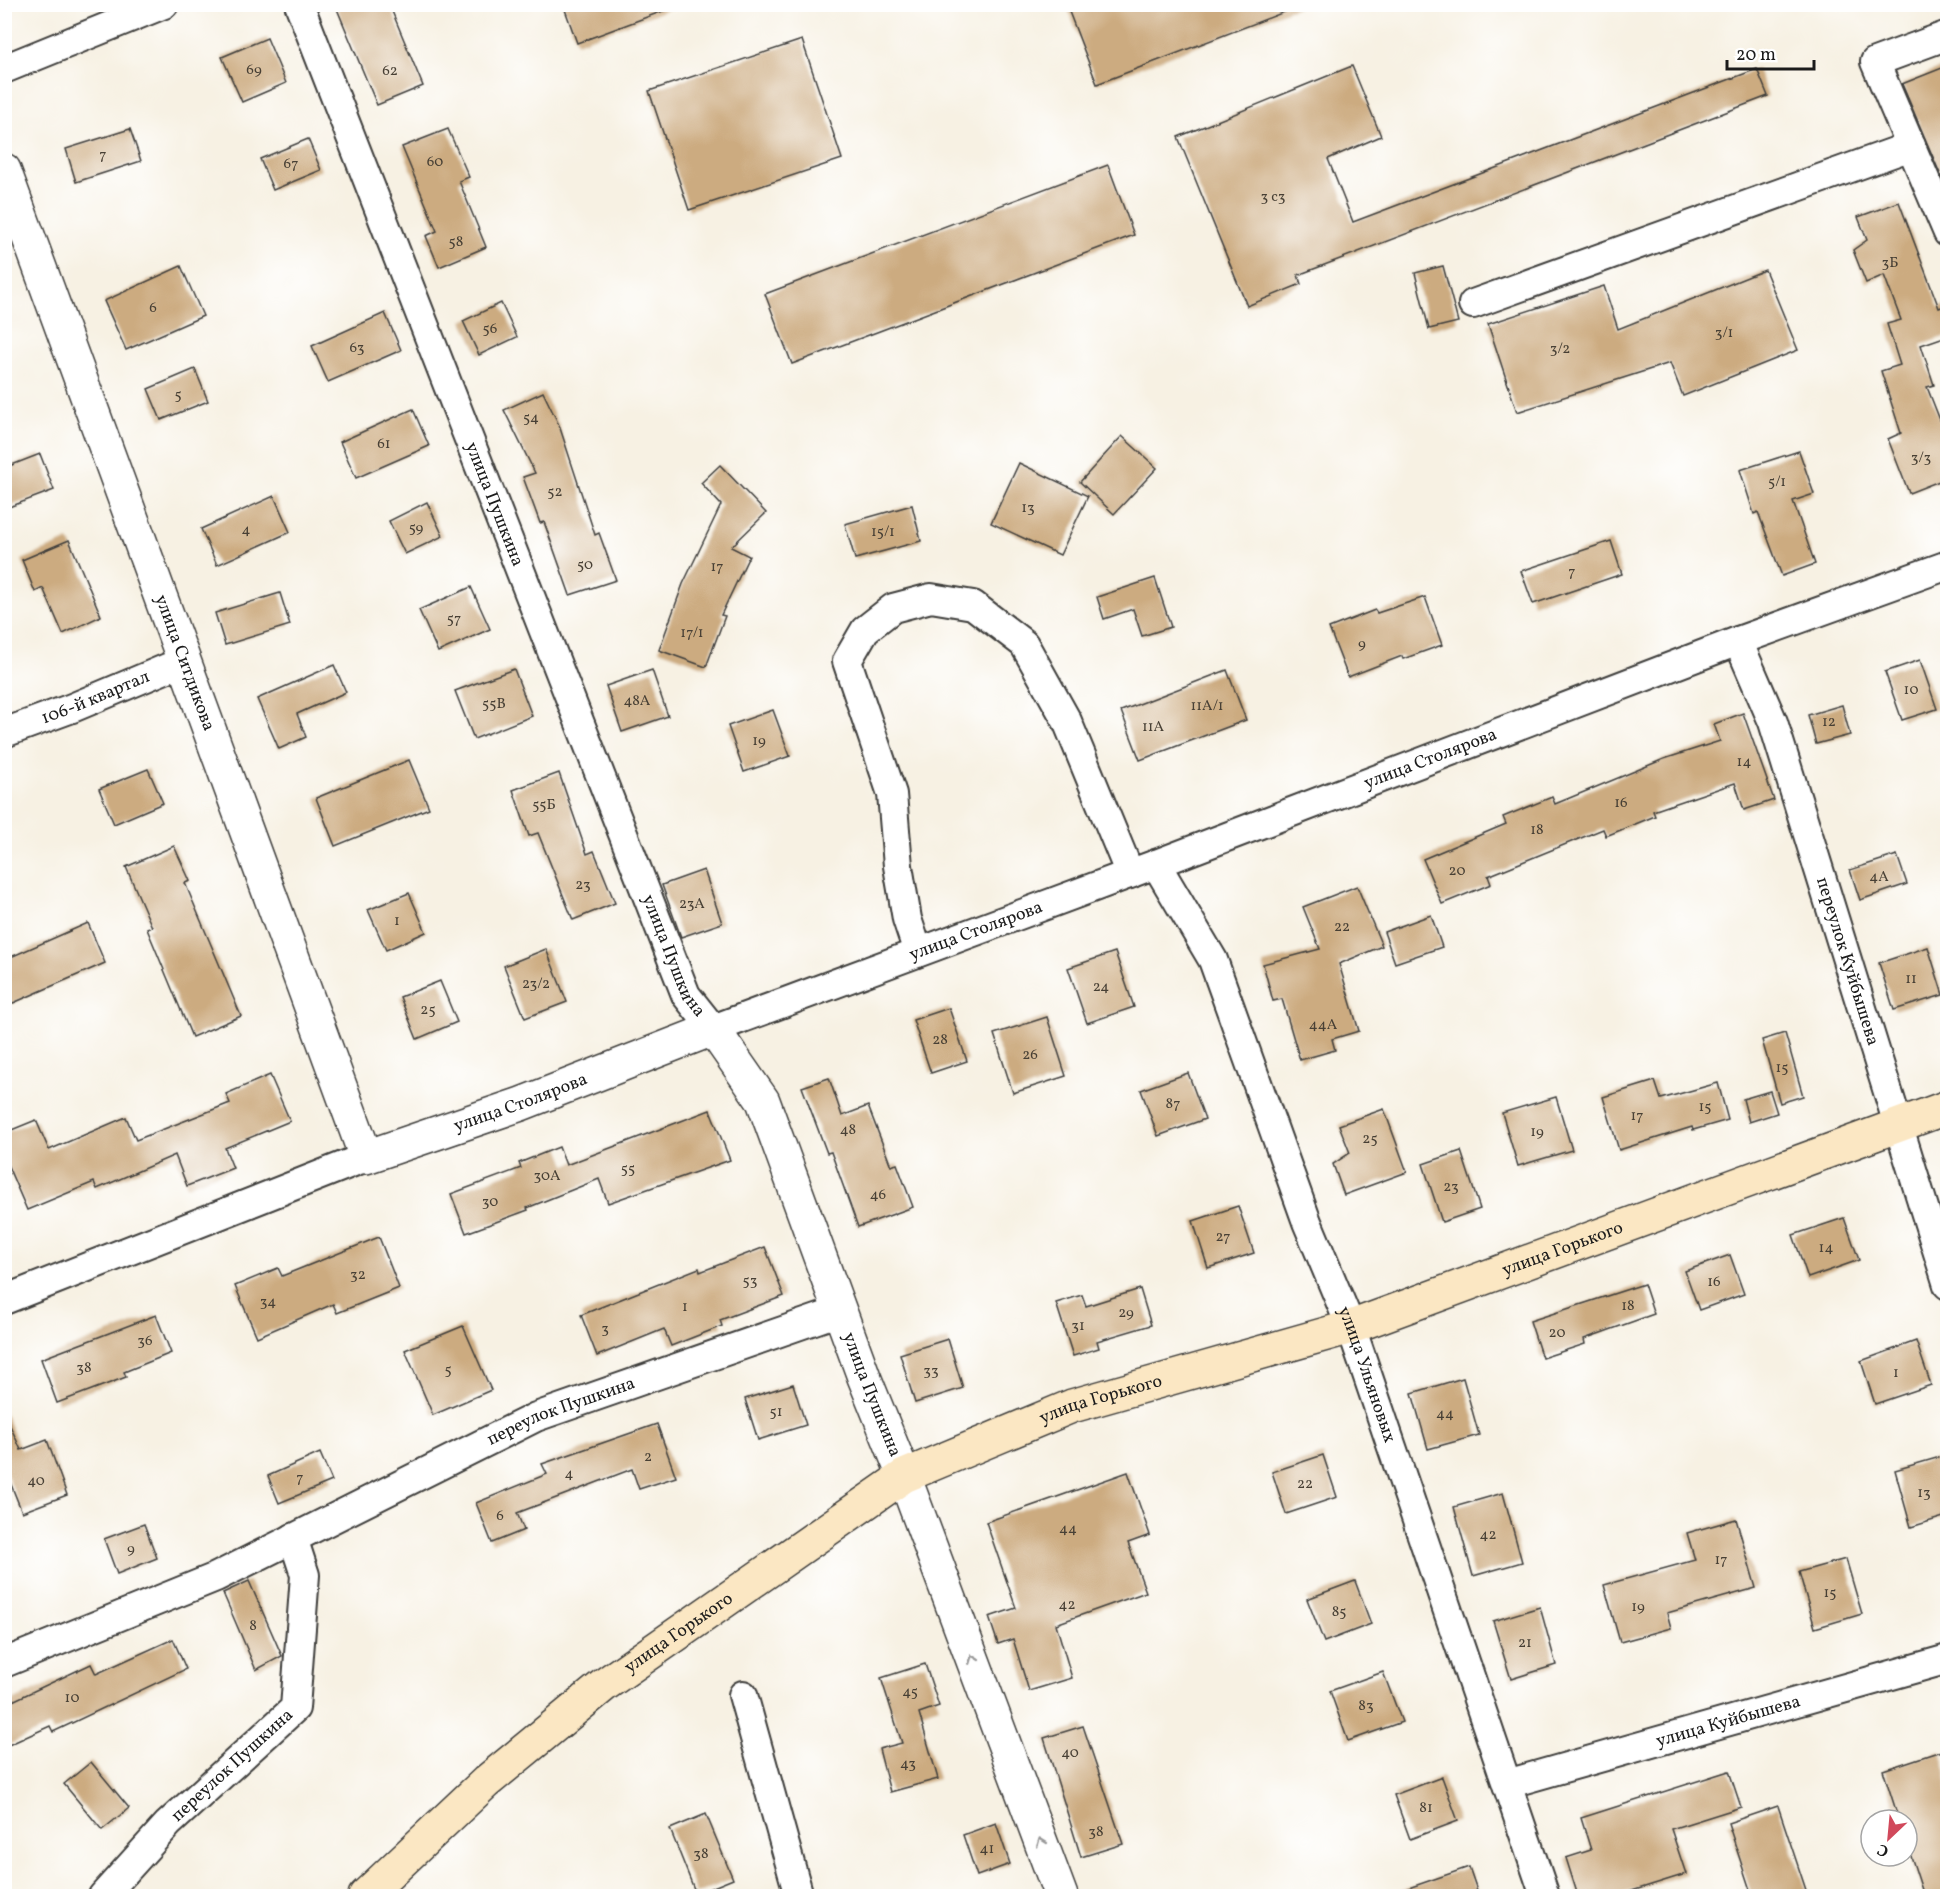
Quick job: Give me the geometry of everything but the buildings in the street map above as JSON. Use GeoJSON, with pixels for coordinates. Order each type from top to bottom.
{"type":"FeatureCollection","features":[{"type":"Feature","properties":{"kind":"main road","name":"улица Горького"},"geometry":{"type":"LineString","coordinates":[[365,1896],[486,1782],[604,1685],[904,1476],[1072,1406],[1351,1327],[1947,1107]]}},
{"type":"Feature","properties":{"kind":"street"},"geometry":{"type":"LineString","coordinates":[[4,69],[164,4]]}},
{"type":"Feature","properties":{"kind":"street","name":"улица Пушкина"},"geometry":{"type":"LineString","coordinates":[[299,4],[686,995],[713,1029],[763,1101],[1061,1896]]}},
{"type":"Feature","properties":{"kind":"street"},"geometry":{"type":"LineString","coordinates":[[1947,35],[1875,62],[1947,233]]}},
{"type":"Feature","properties":{"kind":"street"},"geometry":{"type":"LineString","coordinates":[[1473,304],[1911,146]]}},
{"type":"Feature","properties":{"kind":"street","name":"улица Ситдикова"},"geometry":{"type":"LineString","coordinates":[[6,180],[366,1157]]}},
{"type":"Feature","properties":{"kind":"street","name":"улица Столярова"},"geometry":{"type":"LineString","coordinates":[[4,1300],[366,1157],[510,1108],[1738,641],[1947,565]]}},
{"type":"Feature","properties":{"kind":"street"},"geometry":{"type":"LineString","coordinates":[[918,952],[907,919],[898,866],[892,794],[847,661],[865,630],[892,608],[931,598],[973,605],[1024,644],[1067,721],[1130,874]]}},
{"type":"Feature","properties":{"kind":"street","name":"переулок Куйбышева"},"geometry":{"type":"LineString","coordinates":[[1738,641],[1773,722],[1947,1285]]}},
{"type":"Feature","properties":{"kind":"street","name":"106-й квартал"},"geometry":{"type":"LineString","coordinates":[[4,733],[72,708],[184,661]]}},
{"type":"Feature","properties":{"kind":"street","name":"улица Ульяновых"},"geometry":{"type":"LineString","coordinates":[[1156,864],[1213,960],[1307,1222],[1351,1327],[1545,1896]]}},
{"type":"Feature","properties":{"kind":"street","name":"переулок Пушкина"},"geometry":{"type":"LineString","coordinates":[[4,1663],[216,1576],[536,1417],[840,1311]]}},
{"type":"Feature","properties":{"kind":"street","name":"переулок Пушкина"},"geometry":{"type":"LineString","coordinates":[[103,1896],[168,1824],[295,1708],[305,1575],[293,1538]]}},
{"type":"Feature","properties":{"kind":"street","name":"улица Куйбышева"},"geometry":{"type":"LineString","coordinates":[[1507,1784],[1947,1659]]}},
{"type":"Feature","properties":{"kind":"street"},"geometry":{"type":"LineString","coordinates":[[743,1695],[799,1896]]}}]}
